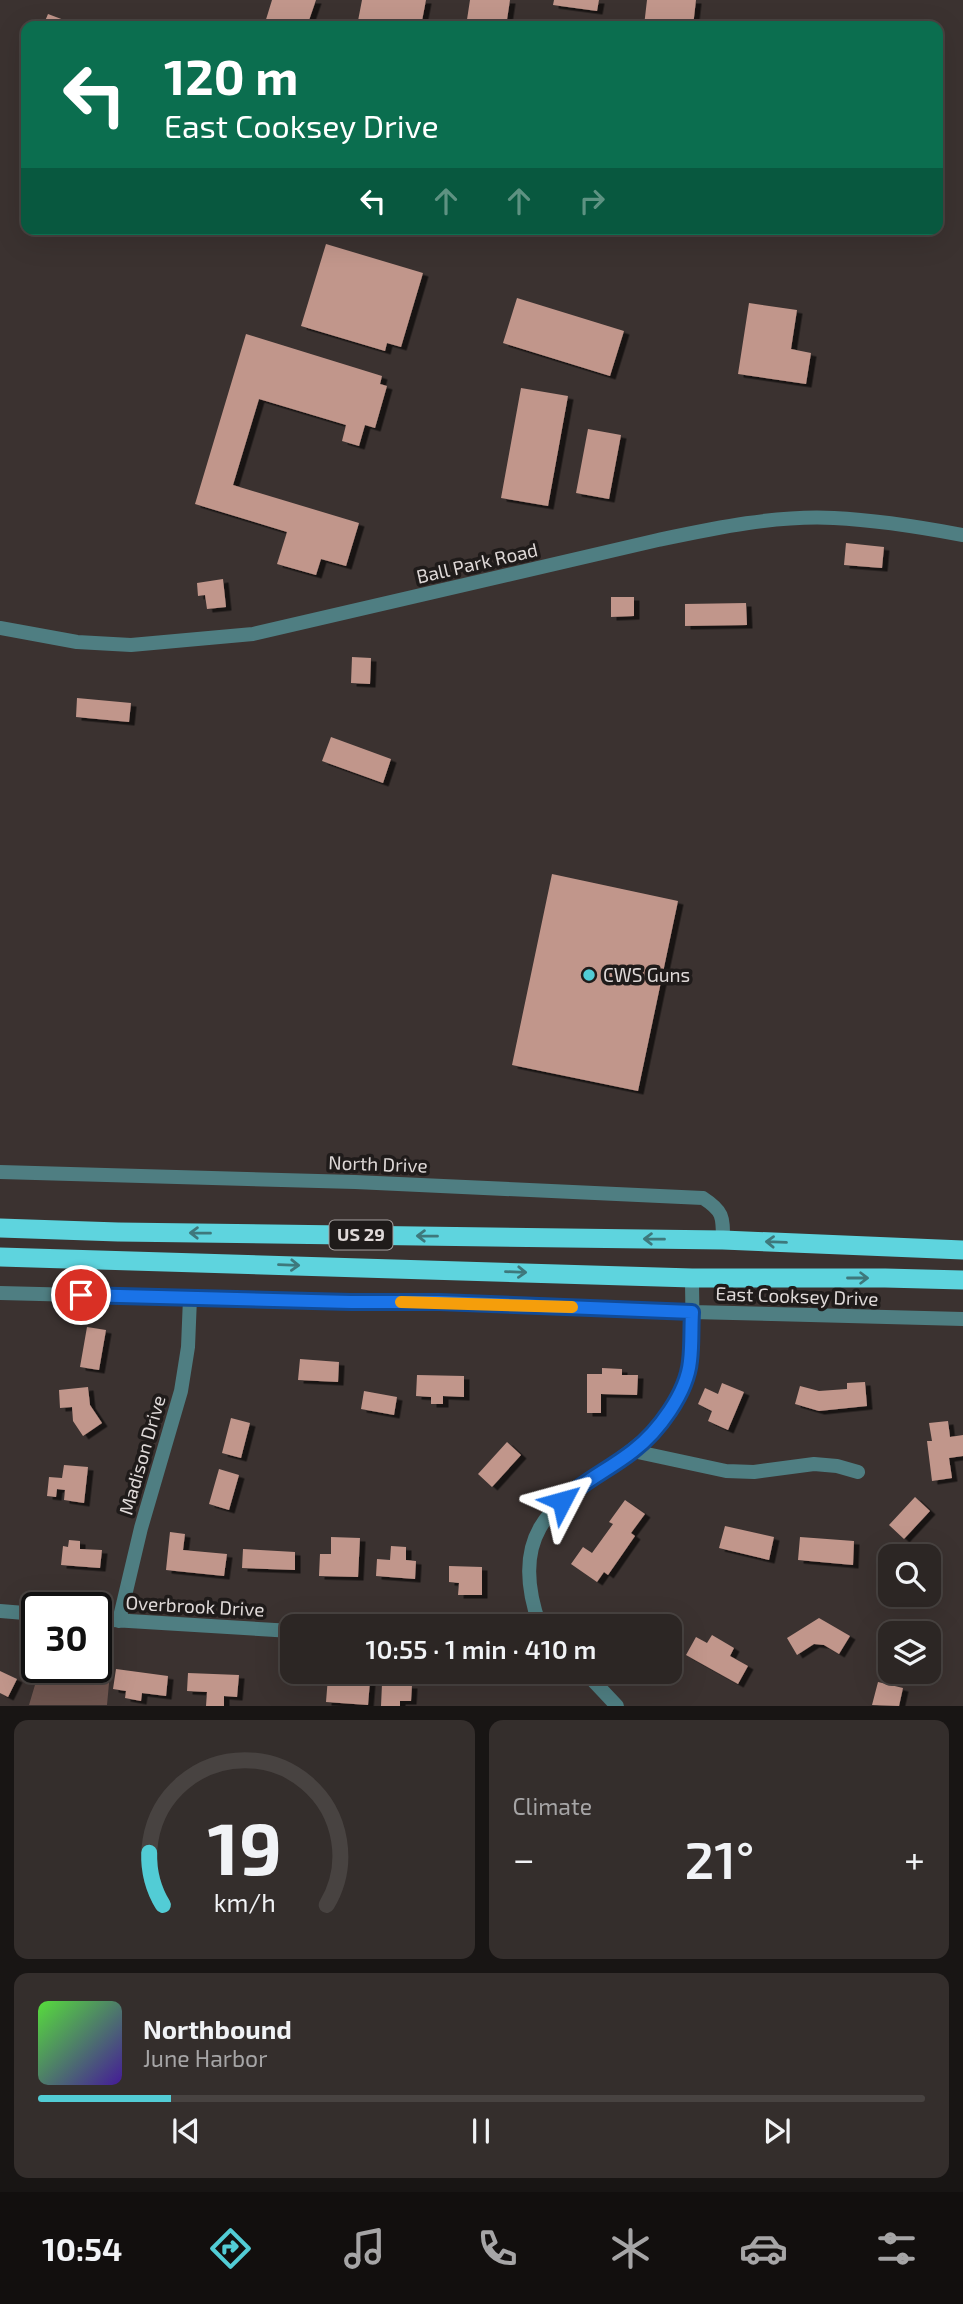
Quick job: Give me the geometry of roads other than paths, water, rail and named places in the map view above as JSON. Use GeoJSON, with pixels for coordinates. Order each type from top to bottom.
{"type":"FeatureCollection","features":[{"type":"Feature","properties":{"kind":"highway","name":"US 29"},"geometry":{"type":"LineString","coordinates":[[0,1228],[723,1240],[963,1250]]}},
{"type":"Feature","properties":{"kind":"highway","name":"US 29"},"geometry":{"type":"LineString","coordinates":[[0,1257],[692,1278],[963,1280]]}},
{"type":"Feature","properties":{"kind":"street","name":"Ball Park Road"},"geometry":{"type":"LineString","coordinates":[[0,628],[77,642],[131,645],[253,634],[657,540],[712,529],[791,519],[832,517],[881,521],[963,535]]}},
{"type":"Feature","properties":{"kind":"street","name":"North Drive"},"geometry":{"type":"LineString","coordinates":[[0,1172],[355,1182],[703,1198],[716,1206],[723,1217],[723,1240]]}},
{"type":"Feature","properties":{"kind":"street"},"geometry":{"type":"LineString","coordinates":[[537,1614],[529,1586],[529,1569],[534,1540],[549,1513],[575,1489],[634,1451],[659,1427],[679,1394],[690,1364],[692,1278]]}},
{"type":"Feature","properties":{"kind":"street","name":"East Cooksey Drive"},"geometry":{"type":"LineString","coordinates":[[0,1293],[439,1302],[963,1320]]}},
{"type":"Feature","properties":{"kind":"street","name":"Madison Drive"},"geometry":{"type":"LineString","coordinates":[[119,1621],[141,1528],[181,1391],[188,1347],[190,1297]]}},
{"type":"Feature","properties":{"kind":"street"},"geometry":{"type":"LineString","coordinates":[[634,1451],[726,1471],[754,1472],[814,1464],[858,1472]]}},
{"type":"Feature","properties":{"kind":"street"},"geometry":{"type":"LineString","coordinates":[[0,1611],[21,1613]]}},
{"type":"Feature","properties":{"kind":"street","name":"Overbrook Drive"},"geometry":{"type":"LineString","coordinates":[[112,1620],[280,1630]]}},
{"type":"Feature","properties":{"kind":"street"},"geometry":{"type":"LineString","coordinates":[[596,1684],[617,1706]]}},
{"type":"Feature","properties":{"kind":"place","name":"CWS Guns"},"geometry":{"type":"Point","coordinates":[589,975]}}]}
